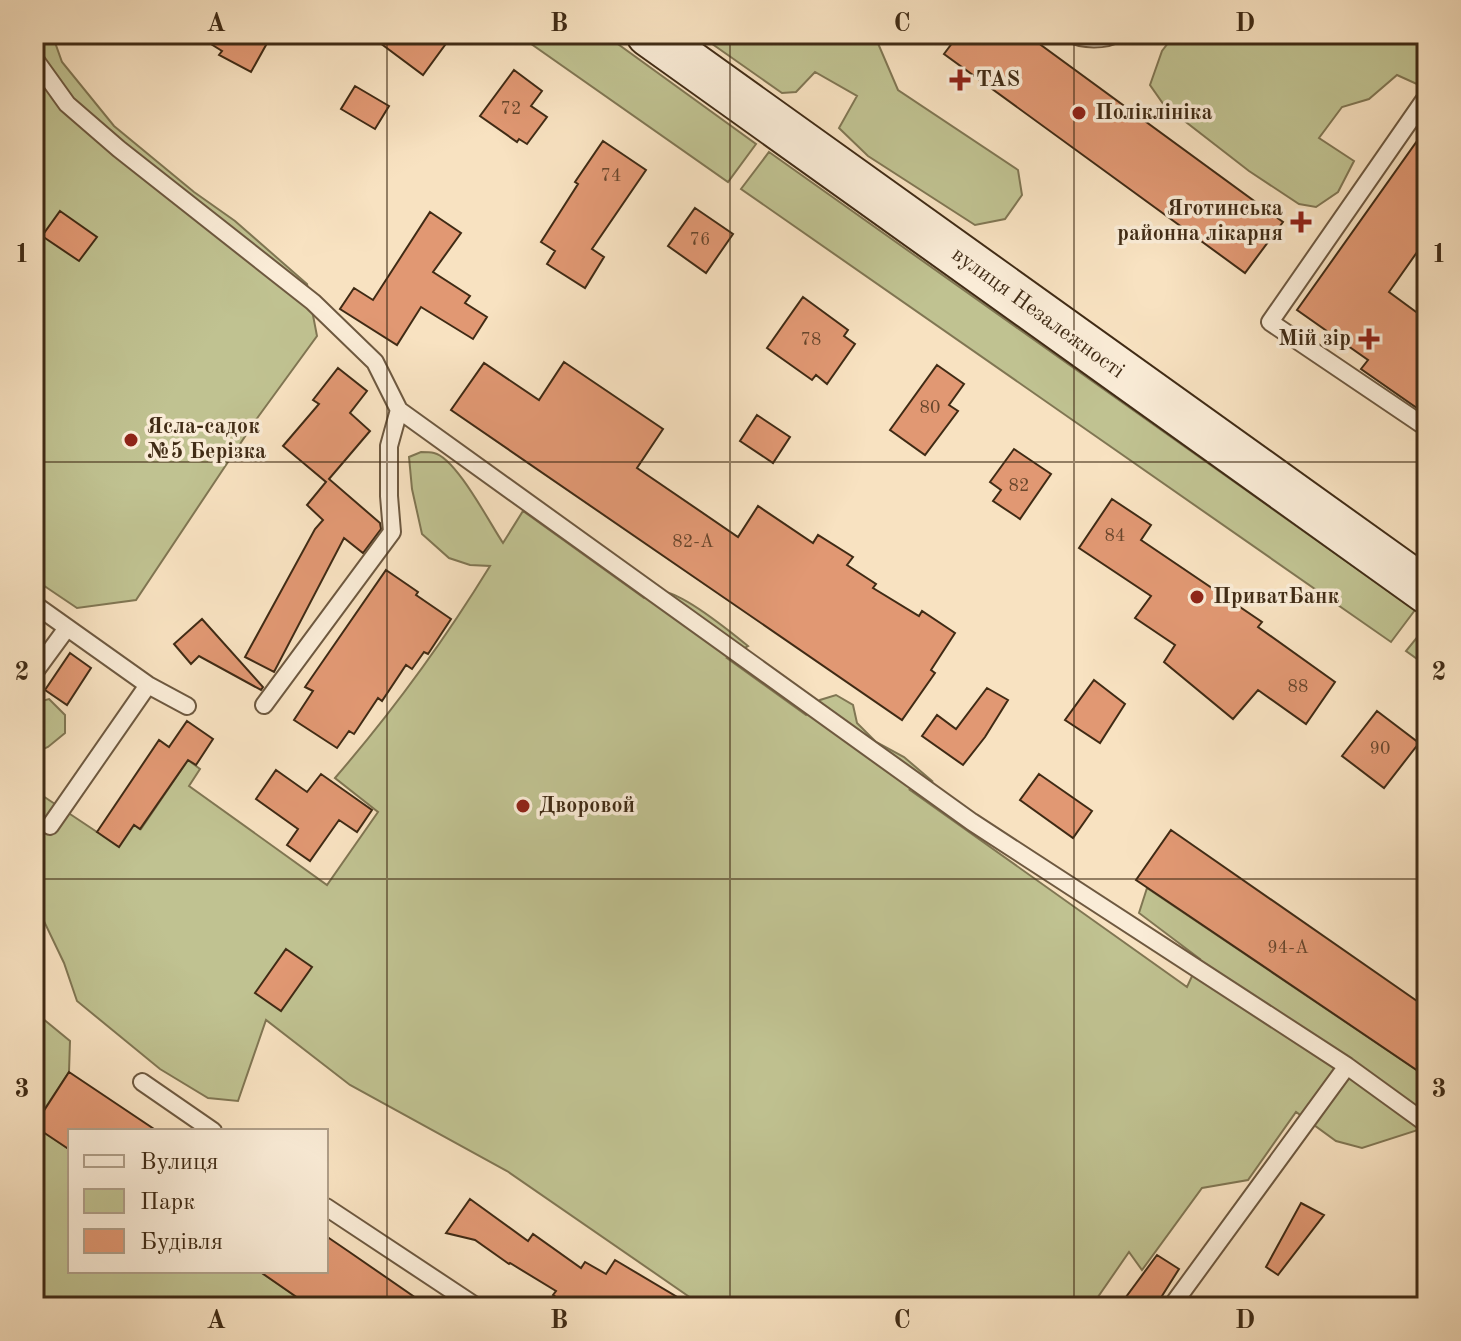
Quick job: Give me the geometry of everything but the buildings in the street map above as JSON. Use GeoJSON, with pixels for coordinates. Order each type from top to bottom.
{"type":"FeatureCollection","features":[{"type":"Feature","properties":{"kind":"main road","name":"вулиця Незалежності"},"geometry":{"type":"LineString","coordinates":[[649,34],[1427,591]]}},
{"type":"Feature","properties":{"kind":"lane"},"geometry":{"type":"LineString","coordinates":[[1072,34],[1100,38],[1110,38],[1115,34]]}},
{"type":"Feature","properties":{"kind":"lane"},"geometry":{"type":"LineString","coordinates":[[34,58],[67,104],[119,149],[313,302],[375,362],[399,410],[972,822],[1347,1066],[1427,1124]]}},
{"type":"Feature","properties":{"kind":"lane"},"geometry":{"type":"LineString","coordinates":[[1427,96],[1270,322],[1427,428]]}},
{"type":"Feature","properties":{"kind":"lane"},"geometry":{"type":"LineString","coordinates":[[264,705],[392,532],[389,446],[399,410]]}},
{"type":"Feature","properties":{"kind":"lane"},"geometry":{"type":"LineString","coordinates":[[34,604],[148,685],[187,706]]}},
{"type":"Feature","properties":{"kind":"lane"},"geometry":{"type":"LineString","coordinates":[[34,673],[67,628]]}},
{"type":"Feature","properties":{"kind":"lane"},"geometry":{"type":"LineString","coordinates":[[50,826],[148,685]]}},
{"type":"Feature","properties":{"kind":"lane"},"geometry":{"type":"LineString","coordinates":[[1171,1307],[1347,1066]]}},
{"type":"Feature","properties":{"kind":"lane"},"geometry":{"type":"LineString","coordinates":[[142,1082],[210,1129]]}},
{"type":"Feature","properties":{"kind":"lane"},"geometry":{"type":"LineString","coordinates":[[328,1208],[473,1306]]}},
{"type":"Feature","properties":{"kind":"green space","name":"Ясла-садок №5 Берізка"},"geometry":{"type":"Polygon","coordinates":[[[34,34],[52,34],[62,62],[114,126],[194,192],[235,221],[307,284],[317,336],[258,417],[136,600],[77,608],[34,579],[34,34]]]}},
{"type":"Feature","properties":{"kind":"green space"},"geometry":{"type":"Polygon","coordinates":[[[517,34],[604,34],[756,144],[728,182],[517,34]]]}},
{"type":"Feature","properties":{"kind":"green space"},"geometry":{"type":"Polygon","coordinates":[[[698,34],[874,34],[898,90],[1018,170],[1022,195],[1005,219],[975,225],[868,156],[839,128],[857,96],[815,72],[796,92],[782,93],[698,34]]]}},
{"type":"Feature","properties":{"kind":"green space"},"geometry":{"type":"Polygon","coordinates":[[[1175,34],[1427,34],[1427,75],[1419,85],[1397,75],[1369,99],[1342,107],[1319,138],[1354,161],[1338,192],[1316,207],[1299,204],[1249,171],[1164,105],[1150,85],[1162,51],[1175,34]]]}},
{"type":"Feature","properties":{"kind":"green space"},"geometry":{"type":"Polygon","coordinates":[[[769,152],[1415,610],[1391,642],[741,189],[769,152]]]}},
{"type":"Feature","properties":{"kind":"green space"},"geometry":{"type":"Polygon","coordinates":[[[421,452],[443,457],[452,466],[503,543],[523,511],[644,598],[662,592],[670,594],[706,614],[748,646],[727,658],[806,715],[820,700],[836,695],[853,705],[857,723],[876,742],[904,757],[932,781],[910,790],[1187,987],[1200,959],[1139,913],[1147,888],[1427,1077],[1427,1120],[1418,1130],[1362,1148],[1336,1141],[1296,1112],[1248,1180],[1202,1188],[1142,1270],[1129,1252],[1091,1307],[704,1307],[507,1171],[350,1085],[266,1020],[238,1101],[208,1098],[160,1069],[77,1001],[64,963],[42,917],[34,915],[34,790],[97,832],[134,825],[141,829],[188,760],[200,769],[189,786],[327,885],[378,812],[335,778],[417,675],[490,566],[470,565],[449,558],[422,534],[409,457],[421,452]]]}},
{"type":"Feature","properties":{"kind":"green space"},"geometry":{"type":"Polygon","coordinates":[[[1427,625],[1427,666],[1406,651],[1427,625]]]}},
{"type":"Feature","properties":{"kind":"green space"},"geometry":{"type":"Polygon","coordinates":[[[49,699],[65,715],[65,733],[48,747],[34,753],[34,703],[49,699]]]}},
{"type":"Feature","properties":{"kind":"green space"},"geometry":{"type":"Polygon","coordinates":[[[34,1018],[42,1018],[70,1041],[69,1072],[34,1125],[34,1018]]]}},
{"type":"Feature","properties":{"kind":"green space"},"geometry":{"type":"Polygon","coordinates":[[[34,1125],[68,1149],[68,1273],[262,1273],[311,1307],[34,1307],[34,1125]]]}},
{"type":"Feature","properties":{"kind":"place","name":"TAS"},"geometry":{"type":"Point","coordinates":[960,80]}},
{"type":"Feature","properties":{"kind":"place","name":"Поліклініка"},"geometry":{"type":"Point","coordinates":[1079,113]}},
{"type":"Feature","properties":{"kind":"place","name":"Яготинська районна лікарня"},"geometry":{"type":"Point","coordinates":[1301,222]}},
{"type":"Feature","properties":{"kind":"place","name":"Мій зір"},"geometry":{"type":"Point","coordinates":[1369,339]}},
{"type":"Feature","properties":{"kind":"place","name":"Ясла-садок №5 Берізка"},"geometry":{"type":"Point","coordinates":[131,440]}},
{"type":"Feature","properties":{"kind":"place","name":"ПриватБанк"},"geometry":{"type":"Point","coordinates":[1197,597]}},
{"type":"Feature","properties":{"kind":"place","name":"Дворовой"},"geometry":{"type":"Point","coordinates":[523,806]}}]}
